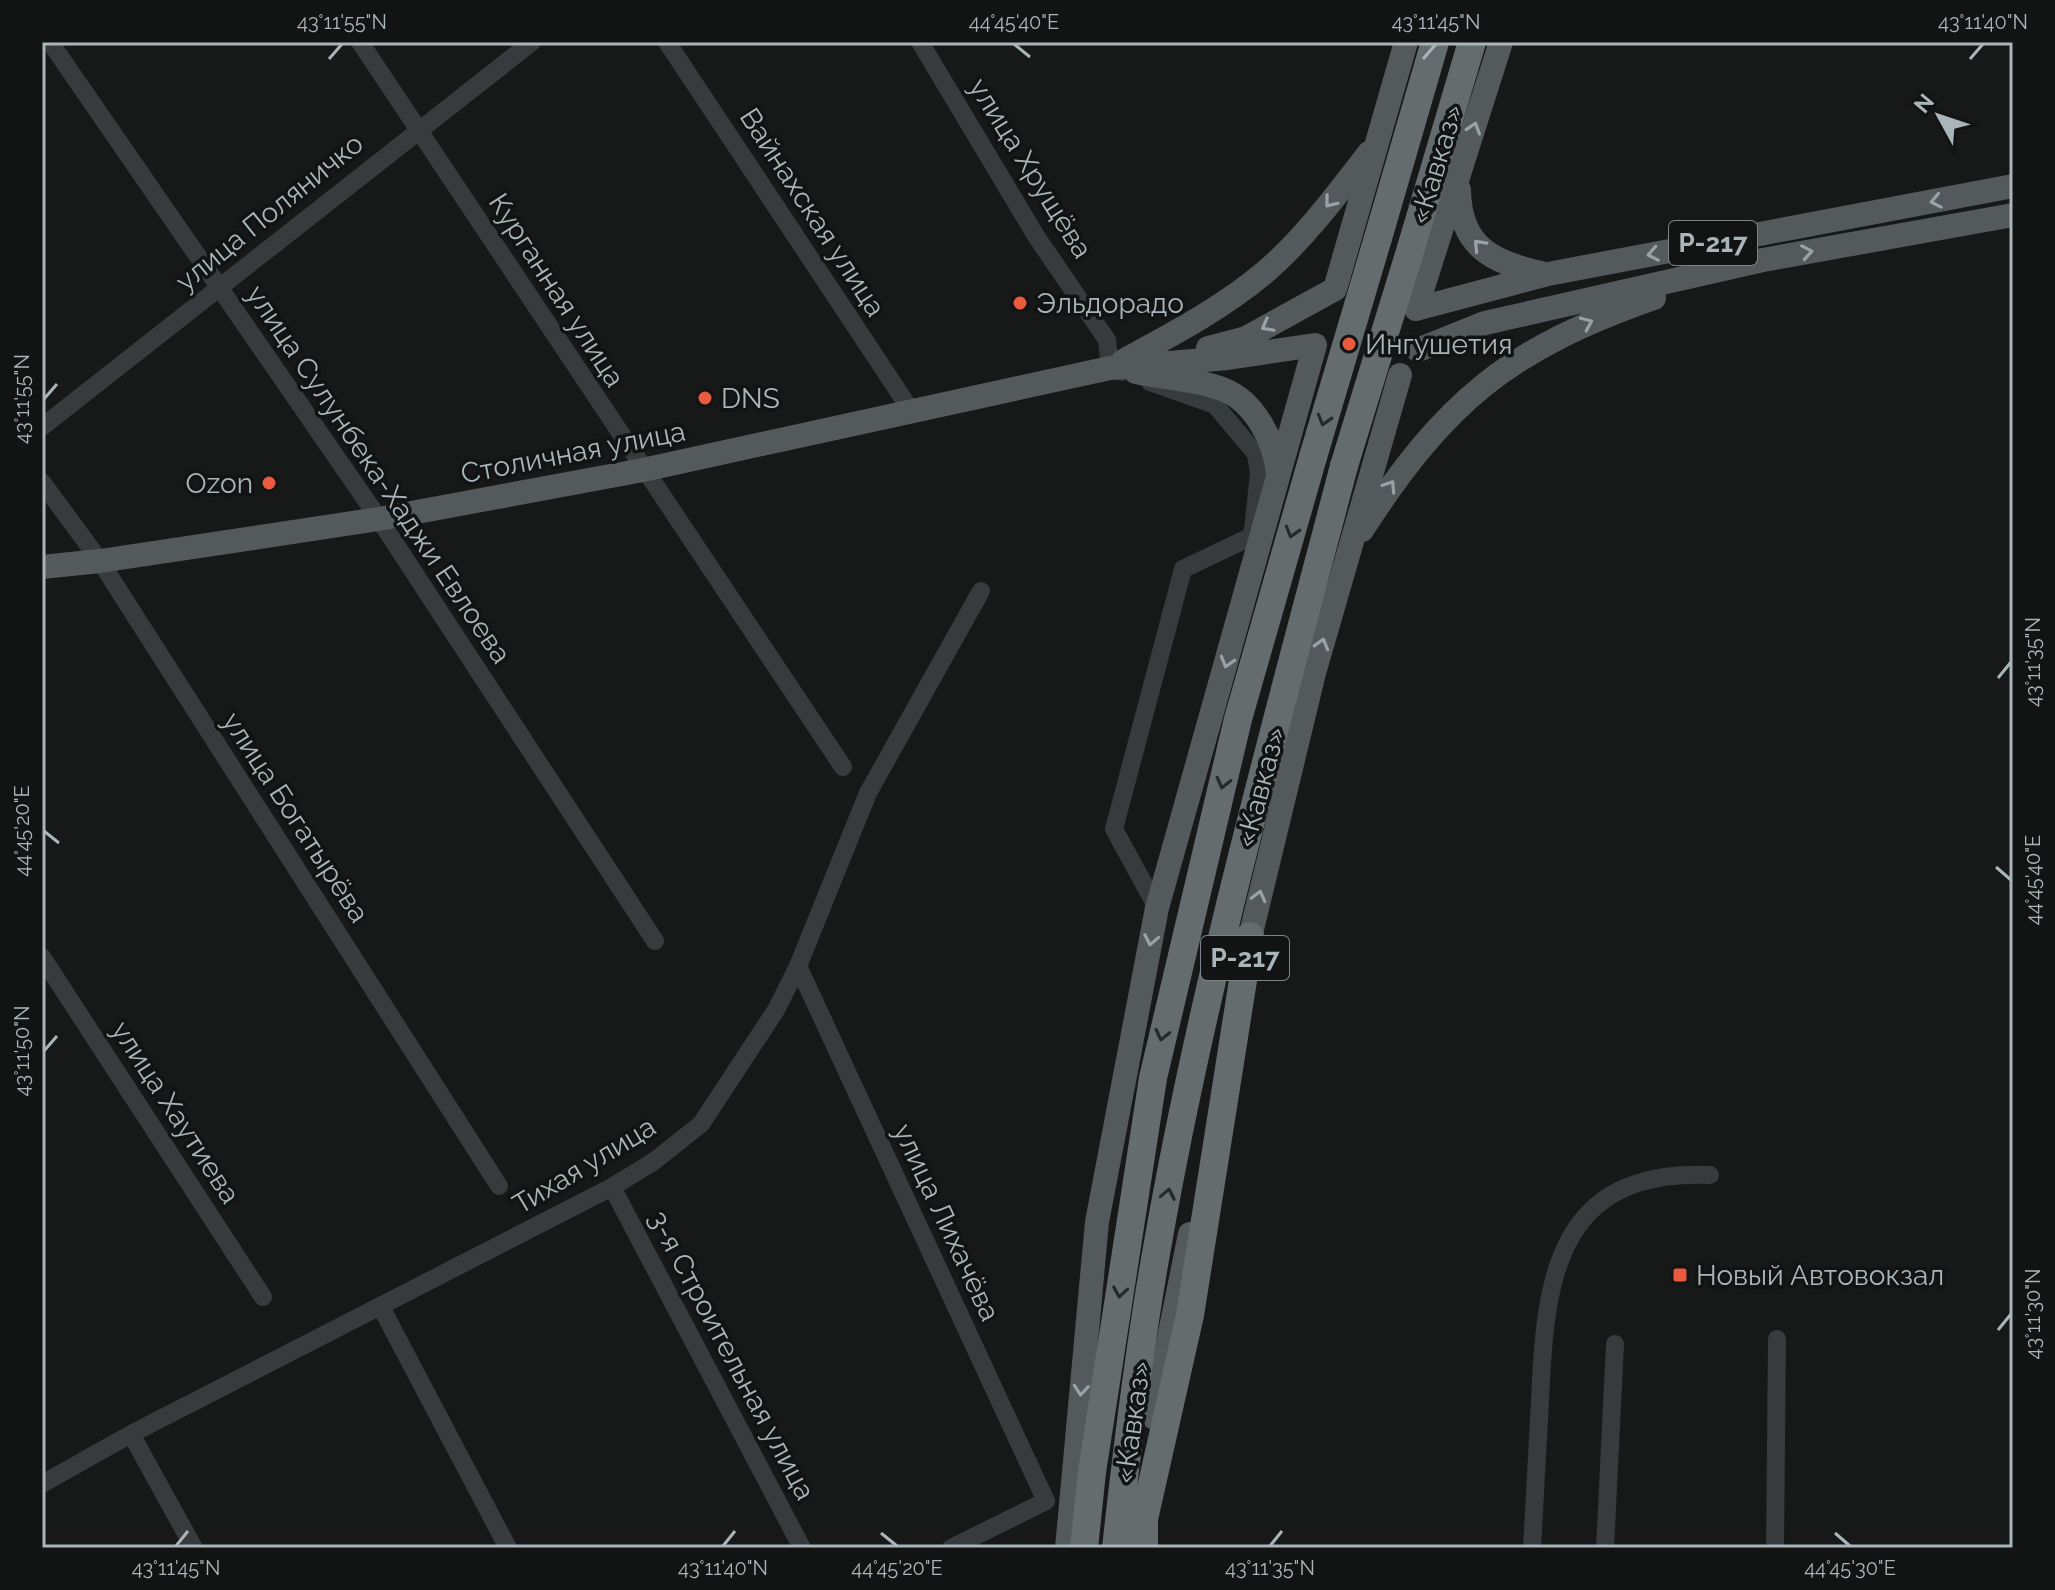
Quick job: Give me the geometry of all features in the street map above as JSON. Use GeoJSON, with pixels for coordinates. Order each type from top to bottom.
{"type":"FeatureCollection","features":[{"type":"Feature","properties":{"kind":"highway","name":"«Кавказ»"},"geometry":{"type":"LineString","coordinates":[[1084,1548],[1092,1472],[1153,1078],[1238,719],[1435,42]]}},
{"type":"Feature","properties":{"kind":"highway","name":"«Кавказ»"},"geometry":{"type":"LineString","coordinates":[[1116,1548],[1156,1249],[1245,841],[1344,466],[1472,42]]}},
{"type":"Feature","properties":{"kind":"highway"},"geometry":{"type":"LineString","coordinates":[[1144,1548],[1144,1519],[1190,1315],[1250,936]]}},
{"type":"Feature","properties":{"kind":"main road"},"geometry":{"type":"LineString","coordinates":[[1067,1548],[1097,1222],[1157,908],[1258,534],[1279,479],[1315,345],[1317,314],[1335,289],[1406,42]]}},
{"type":"Feature","properties":{"kind":"main road","name":"Р-217"},"geometry":{"type":"LineString","coordinates":[[1416,309],[1501,42]]}},
{"type":"Feature","properties":{"kind":"main road"},"geometry":{"type":"LineString","coordinates":[[1110,368],[1185,328],[1265,273],[1322,212],[1378,141]]}},
{"type":"Feature","properties":{"kind":"main road","name":"Р-217"},"geometry":{"type":"LineString","coordinates":[[1459,174],[1460,213],[1471,238],[1487,254],[1510,266],[1548,274]]}},
{"type":"Feature","properties":{"kind":"main road","name":"Р-217"},"geometry":{"type":"LineString","coordinates":[[1416,309],[1548,274],[2013,186]]}},
{"type":"Feature","properties":{"kind":"main road","name":"Р-217"},"geometry":{"type":"LineString","coordinates":[[1418,350],[1485,323],[1763,260],[2013,215]]}},
{"type":"Feature","properties":{"kind":"main road","name":"Р-217"},"geometry":{"type":"LineString","coordinates":[[1347,552],[1415,452],[1465,399],[1522,356],[1588,322],[1763,260]]}},
{"type":"Feature","properties":{"kind":"main road"},"geometry":{"type":"LineString","coordinates":[[1145,363],[1246,338],[1354,280],[1375,279],[1395,286],[1416,309],[1421,329],[1418,350],[1400,375],[1381,385],[1349,383],[1324,364],[1315,345]]}},
{"type":"Feature","properties":{"kind":"main road"},"geometry":{"type":"LineString","coordinates":[[1110,368],[1228,358],[1315,345]]}},
{"type":"Feature","properties":{"kind":"main road","name":"Столичная улица"},"geometry":{"type":"LineString","coordinates":[[42,567],[379,519],[643,470],[1110,368]]}},
{"type":"Feature","properties":{"kind":"main road"},"geometry":{"type":"LineString","coordinates":[[1110,368],[1224,389],[1245,404],[1265,429],[1276,453],[1279,479]]}},
{"type":"Feature","properties":{"kind":"main road","name":"Р-217"},"geometry":{"type":"LineString","coordinates":[[1122,1548],[1153,1421],[1250,936],[1314,673],[1400,375]]}},
{"type":"Feature","properties":{"kind":"street","name":"улица Сулунбека-Хаджи Евлоева"},"geometry":{"type":"LineString","coordinates":[[50,42],[379,519],[655,941]]}},
{"type":"Feature","properties":{"kind":"street","name":"Курганная улица"},"geometry":{"type":"LineString","coordinates":[[360,42],[843,767]]}},
{"type":"Feature","properties":{"kind":"street","name":"улица Поляничко"},"geometry":{"type":"LineString","coordinates":[[42,427],[418,128],[532,42]]}},
{"type":"Feature","properties":{"kind":"street","name":"Вайнахская улица"},"geometry":{"type":"LineString","coordinates":[[667,42],[912,412]]}},
{"type":"Feature","properties":{"kind":"street","name":"улица Хрущёва"},"geometry":{"type":"LineString","coordinates":[[920,42],[1036,236],[1107,340],[1110,368]]}},
{"type":"Feature","properties":{"kind":"street"},"geometry":{"type":"LineString","coordinates":[[1110,368],[1215,405],[1256,454],[1259,473],[1258,534],[1183,569],[1114,829],[1157,908]]}},
{"type":"Feature","properties":{"kind":"street","name":"улица Богатырёва"},"geometry":{"type":"LineString","coordinates":[[42,482],[100,561],[499,1186]]}},
{"type":"Feature","properties":{"kind":"street","name":"Тихая улица"},"geometry":{"type":"LineString","coordinates":[[42,1484],[131,1434],[612,1187],[653,1162],[701,1124],[776,1010],[798,966],[868,793],[981,591]]}},
{"type":"Feature","properties":{"kind":"street","name":"улица Хаутиева"},"geometry":{"type":"LineString","coordinates":[[42,957],[263,1297]]}},
{"type":"Feature","properties":{"kind":"street","name":"улица Лихачёва"},"geometry":{"type":"LineString","coordinates":[[798,966],[1046,1501],[951,1548]]}},
{"type":"Feature","properties":{"kind":"street"},"geometry":{"type":"LineString","coordinates":[[1532,1548],[1543,1333],[1556,1268],[1572,1235],[1616,1191],[1645,1178],[1670,1174],[1710,1175]]}},
{"type":"Feature","properties":{"kind":"street","name":"3-я Строительная улица"},"geometry":{"type":"LineString","coordinates":[[612,1187],[802,1548]]}},
{"type":"Feature","properties":{"kind":"street"},"geometry":{"type":"LineString","coordinates":[[381,1307],[508,1548]]}},
{"type":"Feature","properties":{"kind":"street"},"geometry":{"type":"LineString","coordinates":[[1775,1548],[1777,1339]]}},
{"type":"Feature","properties":{"kind":"street"},"geometry":{"type":"LineString","coordinates":[[1605,1548],[1615,1344]]}},
{"type":"Feature","properties":{"kind":"street"},"geometry":{"type":"LineString","coordinates":[[131,1434],[194,1548]]}},
{"type":"Feature","properties":{"kind":"place","name":"Эльдорадо"},"geometry":{"type":"Point","coordinates":[1020,303]}},
{"type":"Feature","properties":{"kind":"place","name":"Ингушетия"},"geometry":{"type":"Point","coordinates":[1349,344]}},
{"type":"Feature","properties":{"kind":"place","name":"DNS"},"geometry":{"type":"Point","coordinates":[705,398]}},
{"type":"Feature","properties":{"kind":"place","name":"Ozon"},"geometry":{"type":"Point","coordinates":[269,483]}},
{"type":"Feature","properties":{"kind":"place","name":"Новый Автовокзал"},"geometry":{"type":"Point","coordinates":[1680,1275]}}]}
